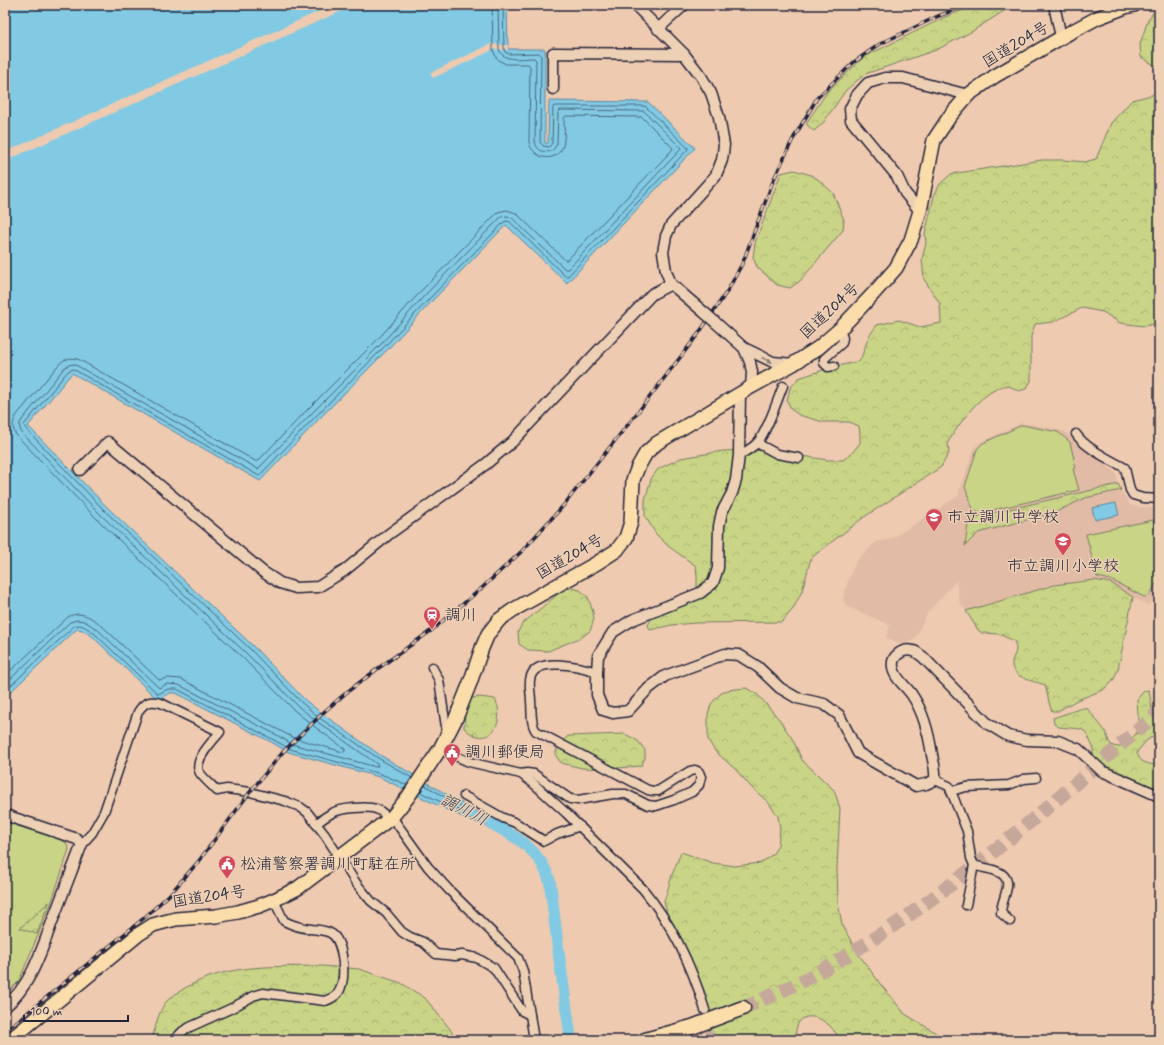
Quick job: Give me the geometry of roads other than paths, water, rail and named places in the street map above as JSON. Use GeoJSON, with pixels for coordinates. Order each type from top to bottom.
{"type":"FeatureCollection","features":[{"type":"Feature","properties":{"kind":"highway","name":"国道204号"},"geometry":{"type":"LineString","coordinates":[[10,1040],[139,934],[153,925],[176,919],[216,916],[238,912],[274,900],[298,888],[390,818],[408,797],[440,749],[456,718],[488,634],[499,620],[513,610],[597,563],[617,550],[626,538],[631,522],[633,480],[646,453],[658,443],[818,348],[840,329],[896,268],[911,240],[920,211],[934,140],[950,116],[968,95],[995,76],[1061,37],[1098,18],[1134,5]]}},
{"type":"Feature","properties":{"kind":"highway"},"geometry":{"type":"LineString","coordinates":[[645,1040],[744,1011],[693,1031],[662,1040]]}},
{"type":"Feature","properties":{"kind":"street"},"geometry":{"type":"LineString","coordinates":[[635,5],[684,54],[701,76],[711,93],[719,117],[724,145],[722,160],[716,175],[671,225],[666,236],[664,252],[666,271],[671,284],[744,348],[773,362],[793,364]]}},
{"type":"Feature","properties":{"kind":"street"},"geometry":{"type":"LineString","coordinates":[[658,29],[684,5]]}},
{"type":"Feature","properties":{"kind":"street"},"geometry":{"type":"LineString","coordinates":[[1054,5],[1061,37]]}},
{"type":"Feature","properties":{"kind":"street"},"geometry":{"type":"LineString","coordinates":[[553,89],[553,53],[684,54]]}},
{"type":"Feature","properties":{"kind":"street"},"geometry":{"type":"LineString","coordinates":[[920,211],[906,193],[898,176],[851,120],[850,109],[857,95],[868,83],[885,78],[903,78],[968,95]]}},
{"type":"Feature","properties":{"kind":"street"},"geometry":{"type":"LineString","coordinates":[[80,470],[108,442],[263,572],[280,583],[296,588],[318,587],[344,571],[389,534],[486,464],[512,442],[652,294],[671,284]]}},
{"type":"Feature","properties":{"kind":"street"},"geometry":{"type":"LineString","coordinates":[[834,366],[828,367],[824,363],[824,359],[842,343],[844,338],[840,329]]}},
{"type":"Feature","properties":{"kind":"street"},"geometry":{"type":"LineString","coordinates":[[744,348],[750,362],[752,372],[746,391],[736,480],[732,493],[722,512],[719,526],[718,568],[713,582],[700,593],[632,620],[613,632],[598,656],[597,695],[603,710],[613,713],[628,711],[648,689],[665,676],[725,654],[739,655],[758,667],[780,688],[797,698],[824,704],[839,715],[858,753],[916,786],[935,780],[949,786],[967,831],[970,858],[974,865],[1003,874],[1007,880],[1008,885],[1001,908],[1001,913],[1010,921]]}},
{"type":"Feature","properties":{"kind":"street"},"geometry":{"type":"LineString","coordinates":[[739,455],[746,452],[757,443],[765,429],[783,386]]}},
{"type":"Feature","properties":{"kind":"street"},"geometry":{"type":"LineString","coordinates":[[1076,434],[1080,440],[1087,445],[1125,468],[1130,490],[1133,495],[1143,498],[1159,499]]}},
{"type":"Feature","properties":{"kind":"street"},"geometry":{"type":"LineString","coordinates":[[757,443],[777,454],[799,458]]}},
{"type":"Feature","properties":{"kind":"street"},"geometry":{"type":"LineString","coordinates":[[935,780],[936,773],[929,734],[923,717],[912,695],[898,678],[893,668],[893,662],[897,654],[903,651],[913,651],[923,657],[988,724],[1008,736],[1027,740],[1058,741],[1072,746],[1078,749],[1102,771],[1159,796]]}},
{"type":"Feature","properties":{"kind":"street"},"geometry":{"type":"LineString","coordinates":[[440,749],[469,762],[521,774],[534,774],[570,799],[578,800],[613,794],[626,794],[648,805],[656,806],[692,792],[699,785],[699,772],[695,770],[690,771],[658,791],[648,790],[536,731],[533,724],[530,685],[531,676],[535,670],[542,666],[560,664],[597,672]]}},
{"type":"Feature","properties":{"kind":"street"},"geometry":{"type":"LineString","coordinates":[[432,667],[439,680],[447,735]]}},
{"type":"Feature","properties":{"kind":"street"},"geometry":{"type":"LineString","coordinates":[[5,1007],[13,1000],[26,983],[37,962],[82,844],[92,833],[104,812],[138,712],[142,706],[148,702],[156,702],[161,703],[220,732],[201,755],[198,764],[199,772],[217,791],[227,789],[236,790],[284,801],[307,812],[325,835],[353,880],[371,901],[378,905],[386,913],[402,932],[423,942],[436,954],[454,956],[462,955],[477,958],[494,968],[522,1011],[530,1015]]}},
{"type":"Feature","properties":{"kind":"street"},"geometry":{"type":"LineString","coordinates":[[521,774],[539,788],[580,826],[654,902],[676,937],[685,955],[702,998],[705,1010]]}},
{"type":"Feature","properties":{"kind":"street"},"geometry":{"type":"LineString","coordinates":[[951,791],[966,787],[1009,785],[1024,779],[1036,778]]}},
{"type":"Feature","properties":{"kind":"street"},"geometry":{"type":"LineString","coordinates":[[464,796],[503,818],[516,823],[544,841],[557,834],[580,826]]}},
{"type":"Feature","properties":{"kind":"street"},"geometry":{"type":"LineString","coordinates":[[316,824],[333,812],[345,809],[377,809],[390,818],[428,867],[449,890],[518,958],[523,971],[534,1040]]}},
{"type":"Feature","properties":{"kind":"street"},"geometry":{"type":"LineString","coordinates":[[5,815],[77,839],[82,844]]}},
{"type":"Feature","properties":{"kind":"street"},"geometry":{"type":"LineString","coordinates":[[966,905],[974,865]]}},
{"type":"Feature","properties":{"kind":"street"},"geometry":{"type":"LineString","coordinates":[[174,1040],[183,1031],[232,1008],[252,996],[263,993],[325,1001],[333,998],[339,992],[342,985],[343,960],[337,940],[332,933],[323,930],[310,929],[284,921],[274,900]]}},
{"type":"Feature","properties":{"kind":"water"},"geometry":{"type":"Polygon","coordinates":[[[5,5],[507,5],[508,49],[545,49],[545,143],[548,143],[549,101],[648,102],[695,148],[567,283],[506,225],[260,481],[72,373],[28,426],[108,508],[254,647],[305,700],[380,755],[507,830],[505,833],[458,815],[379,777],[288,752],[176,693],[169,693],[158,700],[92,636],[82,630],[77,629],[5,697],[5,5]]]}},
{"type":"Feature","properties":{"kind":"water"},"geometry":{"type":"Polygon","coordinates":[[[1116,503],[1119,515],[1095,520],[1092,508],[1116,503]]]}},
{"type":"Feature","properties":{"kind":"waterway","name":"調川川"},"geometry":{"type":"LineString","coordinates":[[492,824],[520,840],[535,854],[546,871],[550,882],[571,1040]]}},
{"type":"Feature","properties":{"kind":"tunnel"},"geometry":{"type":"LineString","coordinates":[[743,1008],[784,990],[824,969],[869,942],[913,912],[998,848],[1159,712]]}},
{"type":"Feature","properties":{"kind":"tunnel"},"geometry":{"type":"LineString","coordinates":[[707,1019],[711,1040]]}},
{"type":"Feature","properties":{"kind":"railway"},"geometry":{"type":"LineString","coordinates":[[5,1031],[144,918],[170,894],[198,862],[250,792],[283,752],[325,711],[380,667],[432,630],[483,587],[522,551],[563,506],[645,403],[699,333],[728,290],[743,262],[773,181],[792,141],[817,98],[854,62],[880,44],[936,17],[967,5]]}},
{"type":"Feature","properties":{"kind":"place","name":"市立調川中学校"},"geometry":{"type":"Point","coordinates":[934,532]}},
{"type":"Feature","properties":{"kind":"place","name":"市立調川小学校"},"geometry":{"type":"Point","coordinates":[1063,556]}},
{"type":"Feature","properties":{"kind":"place","name":"調川"},"geometry":{"type":"Point","coordinates":[432,630]}},
{"type":"Feature","properties":{"kind":"place","name":"調川郵便局"},"geometry":{"type":"Point","coordinates":[452,767]}},
{"type":"Feature","properties":{"kind":"place","name":"松浦警察署調川町駐在所"},"geometry":{"type":"Point","coordinates":[227,879]}}]}
